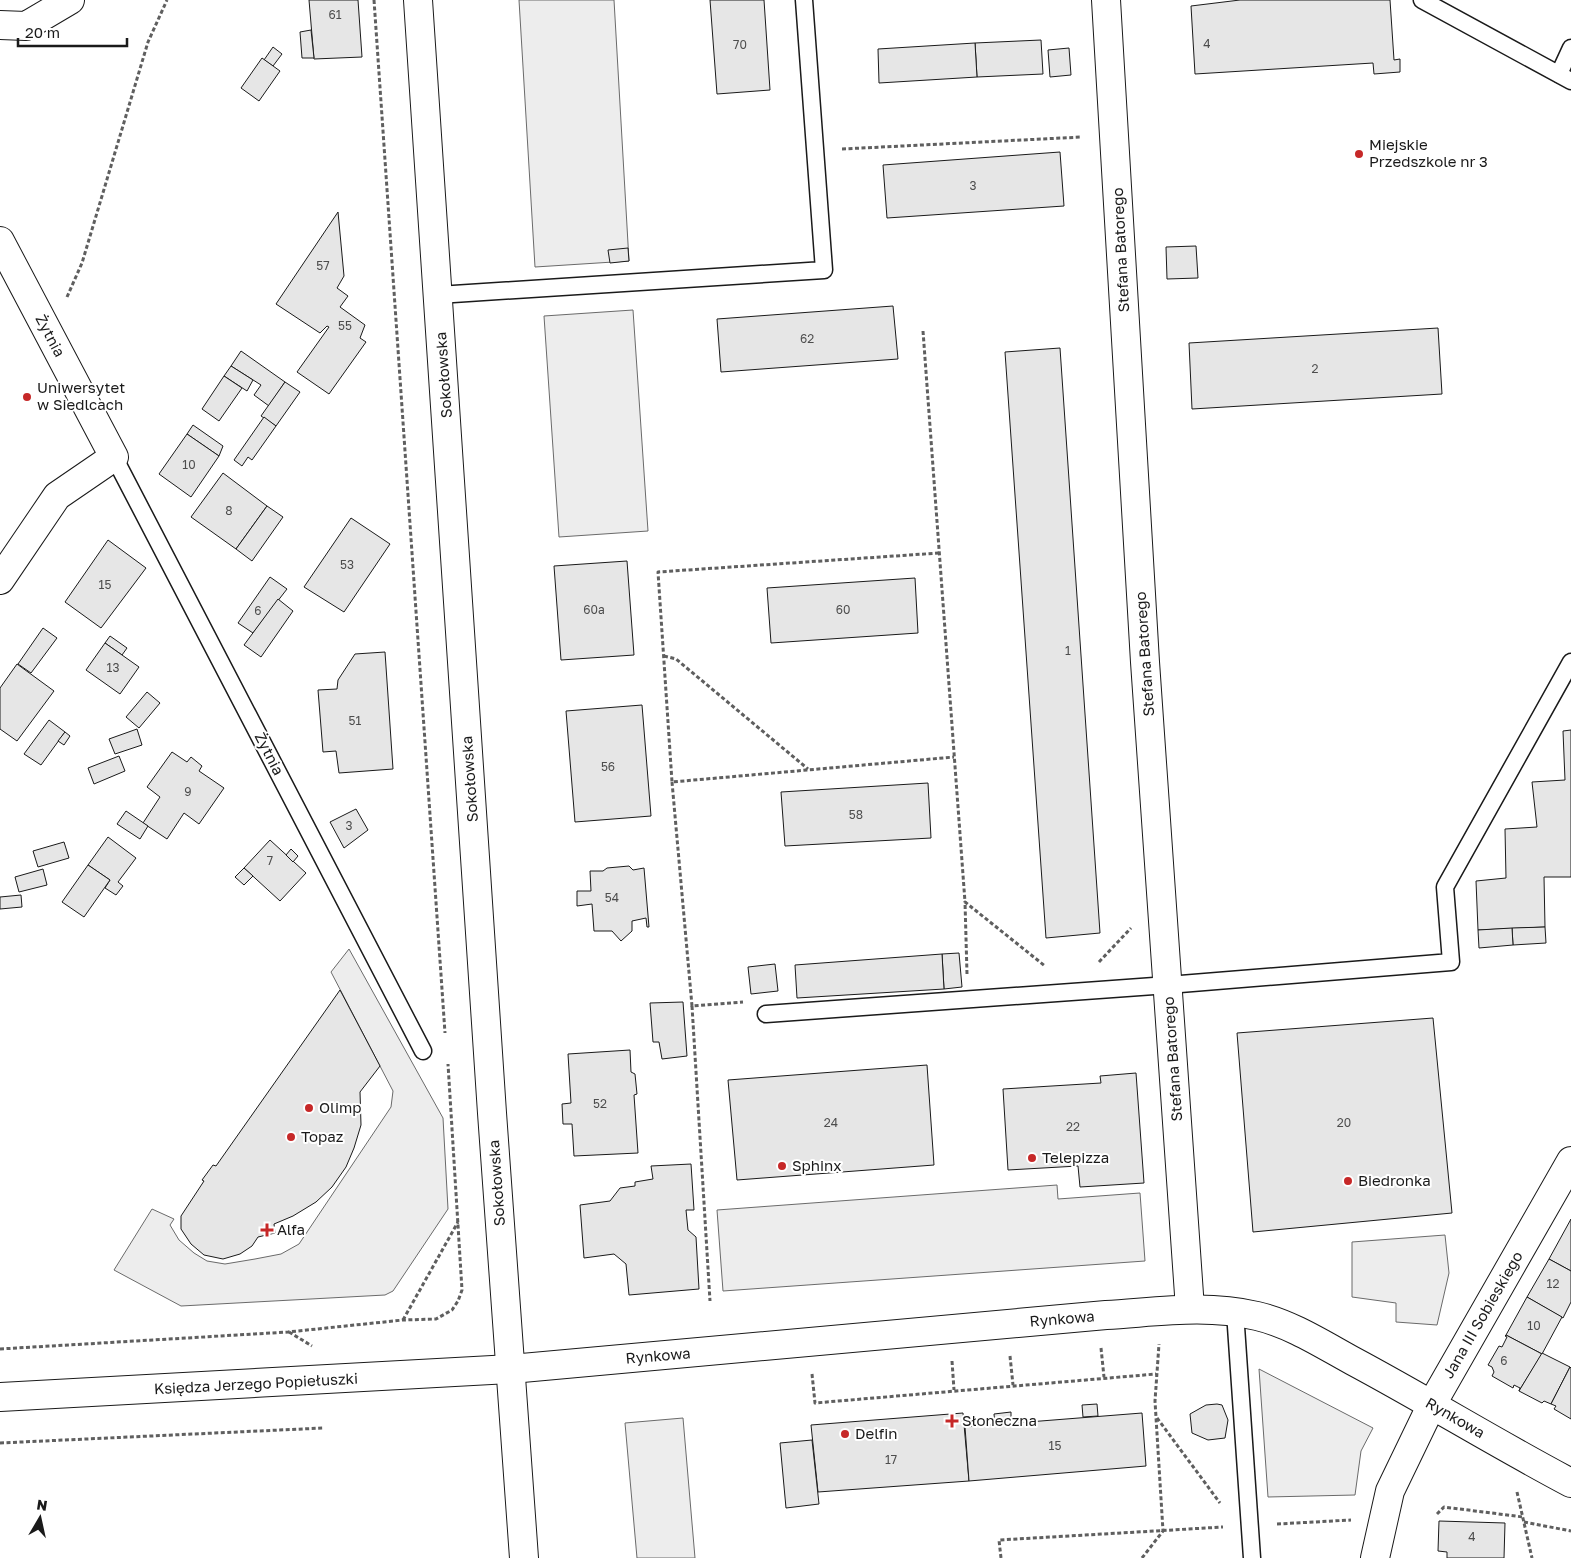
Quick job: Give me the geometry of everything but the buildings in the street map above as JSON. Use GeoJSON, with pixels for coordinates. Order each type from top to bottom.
{"type":"FeatureCollection","features":[{"type":"Feature","properties":{"kind":"street"},"geometry":{"type":"LineString","coordinates":[[0,25],[26,26],[70,0]]}},
{"type":"Feature","properties":{"kind":"street","name":"Sokołowska"},"geometry":{"type":"LineString","coordinates":[[418,0],[524,1558]]}},
{"type":"Feature","properties":{"kind":"street","name":"Stefana Batorego"},"geometry":{"type":"LineString","coordinates":[[1106,0],[1144,642],[1190,1308]]}},
{"type":"Feature","properties":{"kind":"street","name":"Żytnia"},"geometry":{"type":"LineString","coordinates":[[0,241],[114,457]]}},
{"type":"Feature","properties":{"kind":"street"},"geometry":{"type":"LineString","coordinates":[[0,580],[57,496],[114,457]]}},
{"type":"Feature","properties":{"kind":"street","name":"Jana III Sobieskiego"},"geometry":{"type":"LineString","coordinates":[[1375,1558],[1390,1492],[1432,1404],[1571,1161]]}},
{"type":"Feature","properties":{"kind":"street","name":"Rynkowa"},"geometry":{"type":"LineString","coordinates":[[511,1369],[1190,1308],[1211,1309],[1235,1312],[1278,1322],[1432,1404],[1571,1483]]}},
{"type":"Feature","properties":{"kind":"street","name":"Księdza Jerzego Popiełuszki"},"geometry":{"type":"LineString","coordinates":[[0,1397],[511,1369]]}},
{"type":"Feature","properties":{"kind":"lane"},"geometry":{"type":"LineString","coordinates":[[438,295],[824,270],[804,0]]}},
{"type":"Feature","properties":{"kind":"lane"},"geometry":{"type":"LineString","coordinates":[[1422,0],[1565,77],[1571,48]]}},
{"type":"Feature","properties":{"kind":"lane","name":"Żytnia"},"geometry":{"type":"LineString","coordinates":[[114,457],[423,1051]]}},
{"type":"Feature","properties":{"kind":"lane"},"geometry":{"type":"LineString","coordinates":[[766,1014],[1168,985],[1451,962],[1445,887],[1571,662]]}},
{"type":"Feature","properties":{"kind":"lane"},"geometry":{"type":"LineString","coordinates":[[1235,1312],[1244,1526],[1252,1558]]}},
{"type":"Feature","properties":{"kind":"path"},"geometry":{"type":"LineString","coordinates":[[42,322],[62,306],[82,263],[148,42],[167,0]]}},
{"type":"Feature","properties":{"kind":"path"},"geometry":{"type":"LineString","coordinates":[[374,0],[446,1034]]}},
{"type":"Feature","properties":{"kind":"path"},"geometry":{"type":"LineString","coordinates":[[815,150],[1083,137]]}},
{"type":"Feature","properties":{"kind":"path"},"geometry":{"type":"LineString","coordinates":[[923,331],[965,902],[968,999]]}},
{"type":"Feature","properties":{"kind":"path"},"geometry":{"type":"LineString","coordinates":[[710,1301],[692,1006],[672,782],[658,572],[940,553]]}},
{"type":"Feature","properties":{"kind":"path"},"geometry":{"type":"LineString","coordinates":[[664,656],[676,659],[808,770]]}},
{"type":"Feature","properties":{"kind":"path"},"geometry":{"type":"LineString","coordinates":[[672,782],[954,757]]}},
{"type":"Feature","properties":{"kind":"path"},"geometry":{"type":"LineString","coordinates":[[965,902],[1045,967]]}},
{"type":"Feature","properties":{"kind":"path"},"geometry":{"type":"LineString","coordinates":[[1095,966],[1135,924]]}},
{"type":"Feature","properties":{"kind":"path"},"geometry":{"type":"LineString","coordinates":[[692,1006],[765,1000],[766,1014]]}},
{"type":"Feature","properties":{"kind":"path"},"geometry":{"type":"LineString","coordinates":[[0,1349],[288,1332],[403,1320],[436,1319],[452,1310],[462,1290],[448,1064]]}},
{"type":"Feature","properties":{"kind":"path"},"geometry":{"type":"LineString","coordinates":[[403,1320],[458,1221]]}},
{"type":"Feature","properties":{"kind":"path"},"geometry":{"type":"LineString","coordinates":[[1142,1558],[1163,1531],[1156,1418],[1156,1374],[1159,1344]]}},
{"type":"Feature","properties":{"kind":"path"},"geometry":{"type":"LineString","coordinates":[[1101,1348],[1104,1377]]}},
{"type":"Feature","properties":{"kind":"path"},"geometry":{"type":"LineString","coordinates":[[1010,1356],[1013,1385]]}},
{"type":"Feature","properties":{"kind":"path"},"geometry":{"type":"LineString","coordinates":[[952,1361],[954,1390]]}},
{"type":"Feature","properties":{"kind":"path"},"geometry":{"type":"LineString","coordinates":[[812,1374],[815,1403],[1156,1374]]}},
{"type":"Feature","properties":{"kind":"path"},"geometry":{"type":"LineString","coordinates":[[1156,1418],[1244,1526]]}},
{"type":"Feature","properties":{"kind":"path"},"geometry":{"type":"LineString","coordinates":[[0,1442],[323,1428]]}},
{"type":"Feature","properties":{"kind":"path"},"geometry":{"type":"LineString","coordinates":[[1515,1485],[1532,1558]]}},
{"type":"Feature","properties":{"kind":"path"},"geometry":{"type":"LineString","coordinates":[[1438,1514],[1444,1507],[1523,1517]]}},
{"type":"Feature","properties":{"kind":"path"},"geometry":{"type":"LineString","coordinates":[[1001,1558],[999,1540],[1384,1519]]}},
{"type":"Feature","properties":{"kind":"path"},"geometry":{"type":"LineString","coordinates":[[1524,1522],[1571,1531]]}},
{"type":"Feature","properties":{"kind":"shaded area"},"geometry":{"type":"Polygon","coordinates":[[[519,0],[614,0],[629,261],[535,267],[519,0]]]}},
{"type":"Feature","properties":{"kind":"shaded area"},"geometry":{"type":"Polygon","coordinates":[[[633,310],[648,531],[559,537],[544,316],[633,310]]]}},
{"type":"Feature","properties":{"kind":"shaded area"},"geometry":{"type":"Polygon","coordinates":[[[349,949],[443,1118],[448,1209],[393,1291],[385,1295],[181,1306],[114,1270],[152,1209],[174,1219],[170,1225],[179,1240],[207,1261],[225,1264],[255,1259],[281,1254],[299,1244],[391,1107],[393,1091],[331,972],[349,949]]]}},
{"type":"Feature","properties":{"kind":"shaded area"},"geometry":{"type":"Polygon","coordinates":[[[1057,1185],[1058,1199],[1140,1193],[1145,1261],[723,1291],[717,1210],[1057,1185]]]}},
{"type":"Feature","properties":{"kind":"shaded area"},"geometry":{"type":"Polygon","coordinates":[[[1445,1235],[1449,1273],[1437,1325],[1396,1322],[1396,1303],[1352,1297],[1352,1242],[1445,1235]]]}},
{"type":"Feature","properties":{"kind":"shaded area"},"geometry":{"type":"Polygon","coordinates":[[[1259,1369],[1373,1428],[1361,1451],[1355,1495],[1268,1497],[1259,1369]]]}},
{"type":"Feature","properties":{"kind":"shaded area"},"geometry":{"type":"Polygon","coordinates":[[[683,1418],[695,1558],[637,1558],[625,1423],[683,1418]]]}},
{"type":"Feature","properties":{"kind":"place","name":"Miejskie Przedszkole nr 3"},"geometry":{"type":"Point","coordinates":[1359,154]}},
{"type":"Feature","properties":{"kind":"place","name":"Uniwersytet w Siedlcach"},"geometry":{"type":"Point","coordinates":[27,397]}},
{"type":"Feature","properties":{"kind":"place","name":"Olimp"},"geometry":{"type":"Point","coordinates":[309,1108]}},
{"type":"Feature","properties":{"kind":"place","name":"Topaz"},"geometry":{"type":"Point","coordinates":[291,1137]}},
{"type":"Feature","properties":{"kind":"place","name":"Telepizza"},"geometry":{"type":"Point","coordinates":[1032,1158]}},
{"type":"Feature","properties":{"kind":"place","name":"Sphinx"},"geometry":{"type":"Point","coordinates":[782,1166]}},
{"type":"Feature","properties":{"kind":"place","name":"Biedronka"},"geometry":{"type":"Point","coordinates":[1348,1181]}},
{"type":"Feature","properties":{"kind":"place","name":"Alfa"},"geometry":{"type":"Point","coordinates":[267,1230]}},
{"type":"Feature","properties":{"kind":"place","name":"Słoneczna"},"geometry":{"type":"Point","coordinates":[952,1421]}},
{"type":"Feature","properties":{"kind":"place","name":"Delfin"},"geometry":{"type":"Point","coordinates":[845,1434]}}]}
